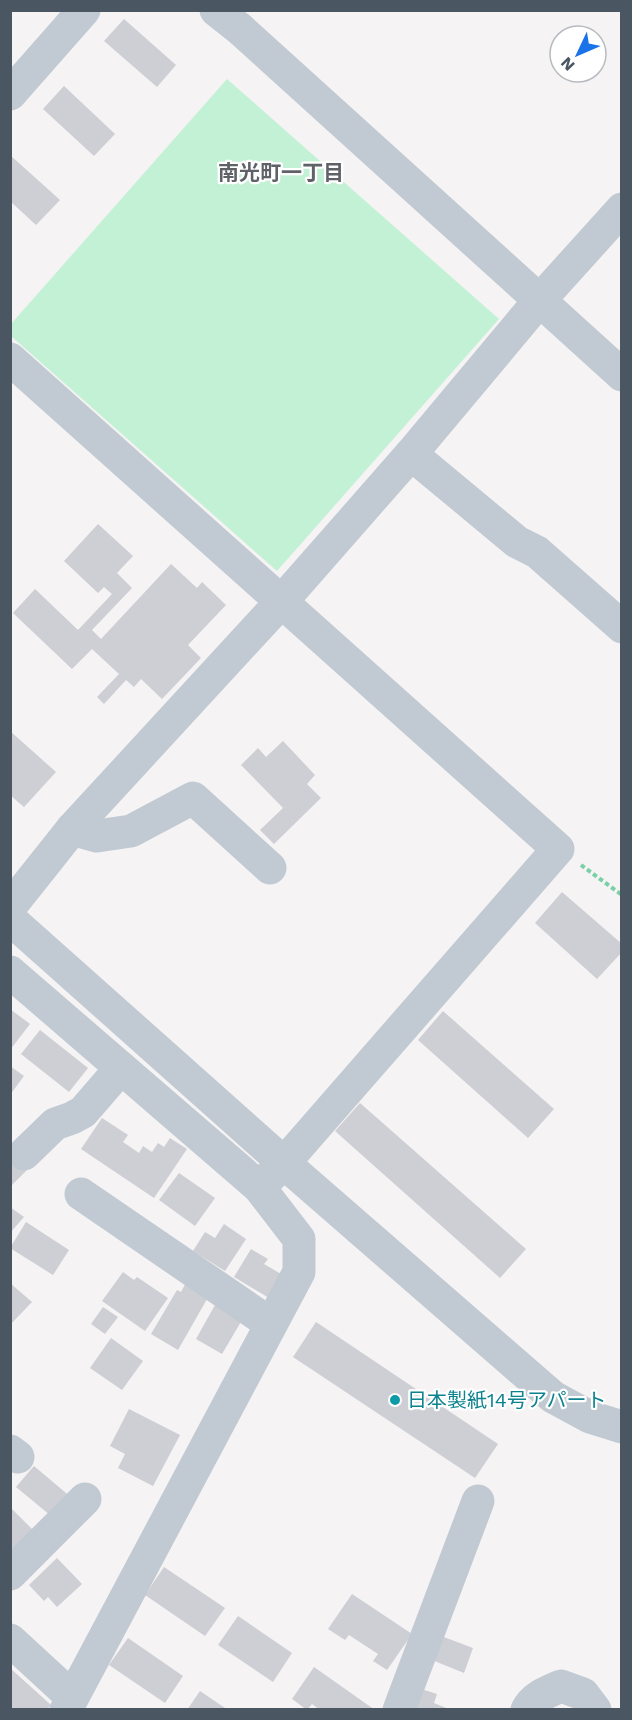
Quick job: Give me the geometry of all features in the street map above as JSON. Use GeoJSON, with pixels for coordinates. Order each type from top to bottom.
{"type":"FeatureCollection","features":[{"type":"Feature","properties":{"kind":"street"},"geometry":{"type":"LineString","coordinates":[[10,94],[84,10]]}},
{"type":"Feature","properties":{"kind":"street"},"geometry":{"type":"LineString","coordinates":[[216,10],[240,29],[621,375]]}},
{"type":"Feature","properties":{"kind":"street"},"geometry":{"type":"LineString","coordinates":[[10,907],[72,829],[282,601],[411,454],[539,301],[621,209]]}},
{"type":"Feature","properties":{"kind":"street"},"geometry":{"type":"LineString","coordinates":[[10,359],[558,849],[284,1163],[259,1187]]}},
{"type":"Feature","properties":{"kind":"street"},"geometry":{"type":"LineString","coordinates":[[411,454],[517,542],[537,552],[621,627]]}},
{"type":"Feature","properties":{"kind":"street"},"geometry":{"type":"LineString","coordinates":[[72,829],[97,836],[131,831],[193,798],[270,868]]}},
{"type":"Feature","properties":{"kind":"street"},"geometry":{"type":"LineString","coordinates":[[10,919],[284,1163],[553,1397],[590,1417],[621,1427]]}},
{"type":"Feature","properties":{"kind":"street"},"geometry":{"type":"LineString","coordinates":[[10,972],[259,1187],[299,1239],[299,1272],[69,1703],[10,1640]]}},
{"type":"Feature","properties":{"kind":"street"},"geometry":{"type":"LineString","coordinates":[[24,1154],[56,1124],[83,1112],[122,1068]]}},
{"type":"Feature","properties":{"kind":"street"},"geometry":{"type":"LineString","coordinates":[[81,1194],[271,1324]]}},
{"type":"Feature","properties":{"kind":"street"},"geometry":{"type":"LineString","coordinates":[[10,1574],[85,1499]]}},
{"type":"Feature","properties":{"kind":"street"},"geometry":{"type":"LineString","coordinates":[[399,1710],[478,1501]]}},
{"type":"Feature","properties":{"kind":"street"},"geometry":{"type":"LineString","coordinates":[[527,1710],[542,1694],[561,1686],[583,1694],[595,1710]]}},
{"type":"Feature","properties":{"kind":"path"},"geometry":{"type":"LineString","coordinates":[[558,849],[621,895]]}},
{"type":"Feature","properties":{"kind":"green space"},"geometry":{"type":"Polygon","coordinates":[[[227,79],[499,319],[277,571],[11,336],[11,324],[227,79]]]}},
{"type":"Feature","properties":{"kind":"building"},"geometry":{"type":"Polygon","coordinates":[[[124,19],[176,65],[157,87],[104,41],[124,19]]]}},
{"type":"Feature","properties":{"kind":"building"},"geometry":{"type":"Polygon","coordinates":[[[64,86],[115,134],[94,156],[43,109],[64,86]]]}},
{"type":"Feature","properties":{"kind":"building"},"geometry":{"type":"Polygon","coordinates":[[[10,155],[60,200],[36,225],[10,201],[10,155]]]}},
{"type":"Feature","properties":{"kind":"building"},"geometry":{"type":"Polygon","coordinates":[[[98,524],[133,556],[117,573],[132,588],[92,630],[101,639],[171,564],[197,588],[202,582],[226,605],[188,645],[201,658],[162,699],[141,679],[134,687],[126,680],[104,704],[97,697],[119,674],[92,649],[72,669],[13,613],[35,589],[78,630],[112,594],[104,587],[98,593],[64,561],[98,524]]]}},
{"type":"Feature","properties":{"kind":"building"},"geometry":{"type":"Polygon","coordinates":[[[10,731],[56,772],[24,807],[10,795],[10,731]]]}},
{"type":"Feature","properties":{"kind":"building"},"geometry":{"type":"Polygon","coordinates":[[[283,741],[315,775],[307,784],[321,798],[274,844],[260,830],[283,808],[241,765],[258,748],[266,757],[283,741]]]}},
{"type":"Feature","properties":{"kind":"building"},"geometry":{"type":"Polygon","coordinates":[[[562,892],[622,944],[622,952],[597,979],[535,923],[562,892]]]}},
{"type":"Feature","properties":{"kind":"building"},"geometry":{"type":"Polygon","coordinates":[[[10,1009],[30,1024],[10,1050],[10,1009]]]}},
{"type":"Feature","properties":{"kind":"building"},"geometry":{"type":"Polygon","coordinates":[[[443,1011],[554,1109],[528,1138],[418,1040],[443,1011]]]}},
{"type":"Feature","properties":{"kind":"building"},"geometry":{"type":"Polygon","coordinates":[[[40,1030],[88,1068],[69,1092],[21,1054],[40,1030]]]}},
{"type":"Feature","properties":{"kind":"building"},"geometry":{"type":"Polygon","coordinates":[[[10,1066],[24,1076],[10,1095],[10,1066]]]}},
{"type":"Feature","properties":{"kind":"building"},"geometry":{"type":"Polygon","coordinates":[[[360,1103],[526,1249],[500,1278],[335,1131],[360,1103]]]}},
{"type":"Feature","properties":{"kind":"building"},"geometry":{"type":"Polygon","coordinates":[[[102,1118],[128,1135],[123,1142],[139,1153],[143,1146],[152,1152],[158,1143],[164,1147],[170,1138],[187,1149],[154,1198],[81,1149],[102,1118]]]}},
{"type":"Feature","properties":{"kind":"building"},"geometry":{"type":"Polygon","coordinates":[[[10,1154],[27,1170],[10,1187],[10,1154]]]}},
{"type":"Feature","properties":{"kind":"building"},"geometry":{"type":"Polygon","coordinates":[[[179,1173],[215,1198],[195,1226],[159,1200],[179,1173]]]}},
{"type":"Feature","properties":{"kind":"building"},"geometry":{"type":"Polygon","coordinates":[[[10,1207],[24,1217],[10,1233],[10,1207]]]}},
{"type":"Feature","properties":{"kind":"building"},"geometry":{"type":"Polygon","coordinates":[[[26,1222],[69,1250],[53,1275],[10,1248],[26,1222]]]}},
{"type":"Feature","properties":{"kind":"building"},"geometry":{"type":"Polygon","coordinates":[[[224,1224],[246,1239],[225,1271],[193,1251],[205,1232],[215,1238],[224,1224]]]}},
{"type":"Feature","properties":{"kind":"building"},"geometry":{"type":"Polygon","coordinates":[[[251,1249],[268,1259],[264,1264],[288,1278],[274,1301],[234,1277],[251,1249]]]}},
{"type":"Feature","properties":{"kind":"building"},"geometry":{"type":"Polygon","coordinates":[[[123,1272],[134,1280],[137,1277],[168,1298],[145,1331],[102,1301],[123,1272]]]}},
{"type":"Feature","properties":{"kind":"building"},"geometry":{"type":"Polygon","coordinates":[[[188,1279],[211,1292],[178,1350],[151,1334],[177,1290],[181,1292],[188,1279]]]}},
{"type":"Feature","properties":{"kind":"building"},"geometry":{"type":"Polygon","coordinates":[[[10,1283],[32,1302],[10,1325],[10,1283]]]}},
{"type":"Feature","properties":{"kind":"building"},"geometry":{"type":"Polygon","coordinates":[[[215,1305],[242,1320],[222,1354],[196,1339],[215,1305]]]}},
{"type":"Feature","properties":{"kind":"building"},"geometry":{"type":"Polygon","coordinates":[[[103,1307],[118,1317],[105,1334],[91,1324],[103,1307]]]}},
{"type":"Feature","properties":{"kind":"building","name":"日本製紙14号アパート"},"geometry":{"type":"Polygon","coordinates":[[[316,1322],[498,1444],[475,1478],[293,1357],[316,1322]]]}},
{"type":"Feature","properties":{"kind":"building"},"geometry":{"type":"Polygon","coordinates":[[[111,1338],[143,1361],[122,1390],[90,1368],[111,1338]]]}},
{"type":"Feature","properties":{"kind":"building"},"geometry":{"type":"Polygon","coordinates":[[[129,1409],[180,1435],[153,1486],[118,1468],[125,1454],[110,1446],[129,1409]]]}},
{"type":"Feature","properties":{"kind":"building"},"geometry":{"type":"Polygon","coordinates":[[[34,1466],[73,1499],[56,1520],[16,1487],[34,1466]]]}},
{"type":"Feature","properties":{"kind":"building"},"geometry":{"type":"Polygon","coordinates":[[[10,1507],[37,1534],[10,1550],[10,1507]]]}},
{"type":"Feature","properties":{"kind":"building"},"geometry":{"type":"Polygon","coordinates":[[[57,1558],[82,1584],[57,1607],[48,1597],[44,1601],[29,1585],[57,1558]]]}},
{"type":"Feature","properties":{"kind":"building"},"geometry":{"type":"Polygon","coordinates":[[[164,1567],[225,1608],[205,1636],[145,1595],[164,1567]]]}},
{"type":"Feature","properties":{"kind":"building"},"geometry":{"type":"Polygon","coordinates":[[[352,1594],[412,1634],[387,1670],[373,1661],[378,1654],[349,1635],[345,1640],[328,1629],[352,1594]]]}},
{"type":"Feature","properties":{"kind":"building"},"geometry":{"type":"Polygon","coordinates":[[[238,1616],[292,1653],[273,1682],[218,1645],[238,1616]]]}},
{"type":"Feature","properties":{"kind":"building"},"geometry":{"type":"Polygon","coordinates":[[[441,1636],[473,1648],[464,1673],[432,1660],[441,1636]]]}},
{"type":"Feature","properties":{"kind":"building"},"geometry":{"type":"Polygon","coordinates":[[[128,1638],[183,1676],[165,1703],[109,1665],[128,1638]]]}},
{"type":"Feature","properties":{"kind":"building"},"geometry":{"type":"Polygon","coordinates":[[[314,1667],[375,1710],[320,1710],[312,1704],[307,1710],[292,1699],[314,1667]]]}},
{"type":"Feature","properties":{"kind":"building"},"geometry":{"type":"Polygon","coordinates":[[[10,1668],[51,1705],[47,1710],[10,1710],[10,1668]]]}},
{"type":"Feature","properties":{"kind":"building"},"geometry":{"type":"Polygon","coordinates":[[[418,1688],[437,1694],[434,1703],[451,1710],[415,1710],[418,1688]]]}},
{"type":"Feature","properties":{"kind":"building"},"geometry":{"type":"Polygon","coordinates":[[[200,1691],[228,1710],[187,1710],[200,1691]]]}},
{"type":"Feature","properties":{"kind":"place","name":"日本製紙14号アパート"},"geometry":{"type":"Point","coordinates":[395,1400]}},
{"type":"Feature","properties":{"kind":"district","name":"南光町一丁目"},"geometry":{"type":"Point","coordinates":[281,172]}}]}
